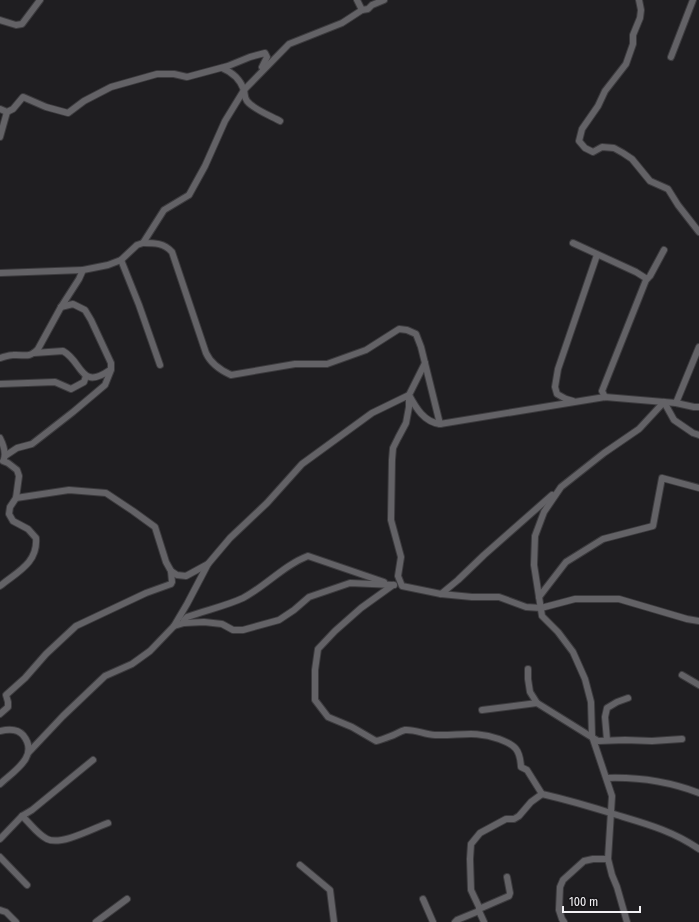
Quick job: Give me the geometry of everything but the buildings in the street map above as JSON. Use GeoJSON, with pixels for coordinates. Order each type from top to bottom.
{"type":"FeatureCollection","features":[{"type":"Feature","properties":{"kind":"street"},"geometry":{"type":"LineString","coordinates":[[0,20],[16,25],[22,24],[40,0]]}},
{"type":"Feature","properties":{"kind":"street"},"geometry":{"type":"LineString","coordinates":[[357,0],[362,10]]}},
{"type":"Feature","properties":{"kind":"street"},"geometry":{"type":"LineString","coordinates":[[143,242],[164,210],[189,195],[205,166],[225,121],[244,90],[259,74],[289,44],[342,23],[362,10],[368,10],[372,5],[384,0]]}},
{"type":"Feature","properties":{"kind":"street"},"geometry":{"type":"LineString","coordinates":[[639,0],[641,10],[640,18],[633,35],[633,44],[626,64],[605,91],[598,106],[582,129],[579,141],[585,148],[593,152],[602,147],[614,148],[623,153],[632,160],[650,181],[668,189],[678,205],[699,232]]}},
{"type":"Feature","properties":{"kind":"street"},"geometry":{"type":"LineString","coordinates":[[671,57],[693,0]]}},
{"type":"Feature","properties":{"kind":"street"},"geometry":{"type":"LineString","coordinates":[[0,137],[8,112],[14,109],[23,97],[46,107],[68,113],[84,101],[111,87],[124,83],[157,74],[174,74],[187,77],[222,68],[265,53],[268,57],[259,74]]}},
{"type":"Feature","properties":{"kind":"street"},"geometry":{"type":"LineString","coordinates":[[222,68],[230,72],[238,79],[244,90],[244,96],[248,103],[280,120]]}},
{"type":"Feature","properties":{"kind":"street"},"geometry":{"type":"LineString","coordinates":[[0,109],[8,112]]}},
{"type":"Feature","properties":{"kind":"street"},"geometry":{"type":"LineString","coordinates":[[0,273],[83,270],[108,265],[121,260],[137,245],[143,242],[159,243],[168,247],[172,252],[206,353],[215,366],[224,372],[231,375],[296,364],[327,364],[366,350],[399,329],[407,330],[416,334],[421,347],[440,424]]}},
{"type":"Feature","properties":{"kind":"street"},"geometry":{"type":"LineString","coordinates":[[573,243],[636,272],[647,279]]}},
{"type":"Feature","properties":{"kind":"street"},"geometry":{"type":"LineString","coordinates":[[605,397],[602,390],[609,371],[647,279],[664,250]]}},
{"type":"Feature","properties":{"kind":"street"},"geometry":{"type":"LineString","coordinates":[[575,402],[557,394],[555,387],[558,369],[597,255]]}},
{"type":"Feature","properties":{"kind":"street"},"geometry":{"type":"LineString","coordinates":[[121,260],[139,304],[160,364]]}},
{"type":"Feature","properties":{"kind":"street"},"geometry":{"type":"LineString","coordinates":[[0,358],[12,355],[29,356],[38,349],[83,270]]}},
{"type":"Feature","properties":{"kind":"street"},"geometry":{"type":"LineString","coordinates":[[3,459],[16,448],[32,444],[73,412],[105,385],[111,370],[111,363],[85,310],[73,304],[61,307]]}},
{"type":"Feature","properties":{"kind":"street"},"geometry":{"type":"LineString","coordinates":[[676,404],[699,347]]}},
{"type":"Feature","properties":{"kind":"street"},"geometry":{"type":"LineString","coordinates":[[34,353],[63,351],[74,360],[81,372],[86,376],[94,377],[105,374],[111,370]]}},
{"type":"Feature","properties":{"kind":"street"},"geometry":{"type":"LineString","coordinates":[[402,586],[398,576],[401,557],[391,520],[393,448],[406,422],[409,407],[408,395],[425,363]]}},
{"type":"Feature","properties":{"kind":"street"},"geometry":{"type":"LineString","coordinates":[[0,384],[55,382],[71,389],[84,382],[86,376]]}},
{"type":"Feature","properties":{"kind":"street"},"geometry":{"type":"LineString","coordinates":[[408,395],[426,419],[440,424],[605,397],[664,402],[699,407]]}},
{"type":"Feature","properties":{"kind":"street"},"geometry":{"type":"LineString","coordinates":[[0,784],[25,761],[29,752],[63,716],[105,676],[132,664],[150,651],[174,626],[188,604],[208,564],[230,538],[267,502],[302,464],[372,412],[408,395]]}},
{"type":"Feature","properties":{"kind":"street"},"geometry":{"type":"LineString","coordinates":[[664,402],[674,420],[693,433],[699,435]]}},
{"type":"Feature","properties":{"kind":"street"},"geometry":{"type":"LineString","coordinates":[[441,594],[561,487],[604,453],[639,429],[664,402]]}},
{"type":"Feature","properties":{"kind":"street"},"geometry":{"type":"LineString","coordinates":[[0,438],[3,443],[3,459]]}},
{"type":"Feature","properties":{"kind":"street"},"geometry":{"type":"LineString","coordinates":[[0,586],[31,560],[37,547],[36,538],[28,529],[13,521],[9,514],[10,507],[16,498],[19,476],[17,470],[3,459]]}},
{"type":"Feature","properties":{"kind":"street"},"geometry":{"type":"LineString","coordinates":[[539,597],[566,562],[603,539],[653,526],[662,478],[699,488]]}},
{"type":"Feature","properties":{"kind":"street"},"geometry":{"type":"LineString","coordinates":[[561,487],[544,512],[535,536],[534,565],[540,608],[542,616],[558,632],[573,652],[585,679],[591,702],[592,736],[612,796],[608,859],[627,922]]}},
{"type":"Feature","properties":{"kind":"street"},"geometry":{"type":"LineString","coordinates":[[0,714],[8,707],[8,702],[3,694],[25,678],[46,654],[76,626],[146,593],[171,584],[172,582],[171,571],[166,562],[155,527],[134,510],[106,493],[69,490],[16,498]]}},
{"type":"Feature","properties":{"kind":"street"},"geometry":{"type":"LineString","coordinates":[[184,622],[187,617],[243,598],[267,583],[298,560],[308,556],[394,585]]}},
{"type":"Feature","properties":{"kind":"street"},"geometry":{"type":"LineString","coordinates":[[171,571],[177,575],[186,576],[208,564]]}},
{"type":"Feature","properties":{"kind":"street"},"geometry":{"type":"LineString","coordinates":[[174,626],[184,622],[204,622],[222,624],[234,630],[243,630],[279,620],[309,597],[350,583],[394,585],[441,594],[472,597],[499,597],[526,607],[540,608],[575,599],[619,599],[687,619],[699,621]]}},
{"type":"Feature","properties":{"kind":"street"},"geometry":{"type":"LineString","coordinates":[[394,585],[361,608],[335,630],[318,649],[315,670],[315,700],[328,717],[352,727],[376,741],[405,730],[436,736],[476,733],[487,734],[510,743],[518,751],[521,767],[527,770],[542,794],[661,828],[685,840],[699,850]]}},
{"type":"Feature","properties":{"kind":"street"},"geometry":{"type":"LineString","coordinates":[[528,669],[530,692],[537,703],[598,741],[652,741],[682,739]]}},
{"type":"Feature","properties":{"kind":"street"},"geometry":{"type":"LineString","coordinates":[[682,675],[699,685]]}},
{"type":"Feature","properties":{"kind":"street"},"geometry":{"type":"LineString","coordinates":[[607,740],[605,717],[607,708],[628,698]]}},
{"type":"Feature","properties":{"kind":"street"},"geometry":{"type":"LineString","coordinates":[[482,710],[537,703]]}},
{"type":"Feature","properties":{"kind":"street"},"geometry":{"type":"LineString","coordinates":[[0,731],[8,729],[20,732],[28,741],[29,752]]}},
{"type":"Feature","properties":{"kind":"street"},"geometry":{"type":"LineString","coordinates":[[0,839],[22,816],[32,810],[93,760]]}},
{"type":"Feature","properties":{"kind":"street"},"geometry":{"type":"LineString","coordinates":[[607,778],[652,780],[699,793]]}},
{"type":"Feature","properties":{"kind":"street"},"geometry":{"type":"LineString","coordinates":[[484,922],[471,890],[470,859],[472,844],[480,832],[506,819],[514,819],[519,816],[531,802],[542,794]]}},
{"type":"Feature","properties":{"kind":"street"},"geometry":{"type":"LineString","coordinates":[[22,816],[42,836],[48,840],[55,841],[67,839],[108,823]]}},
{"type":"Feature","properties":{"kind":"street"},"geometry":{"type":"LineString","coordinates":[[0,857],[27,885]]}},
{"type":"Feature","properties":{"kind":"street"},"geometry":{"type":"LineString","coordinates":[[564,922],[560,910],[560,887],[563,880],[584,862],[593,859],[608,859]]}},
{"type":"Feature","properties":{"kind":"street"},"geometry":{"type":"LineString","coordinates":[[300,865],[330,890],[334,922]]}},
{"type":"Feature","properties":{"kind":"street"},"geometry":{"type":"LineString","coordinates":[[456,922],[457,920],[509,896],[508,877]]}},
{"type":"Feature","properties":{"kind":"street"},"geometry":{"type":"LineString","coordinates":[[96,922],[127,899]]}},
{"type":"Feature","properties":{"kind":"street"},"geometry":{"type":"LineString","coordinates":[[423,899],[433,922]]}},
{"type":"Feature","properties":{"kind":"street"},"geometry":{"type":"LineString","coordinates":[[0,910],[6,912],[16,922]]}}]}
